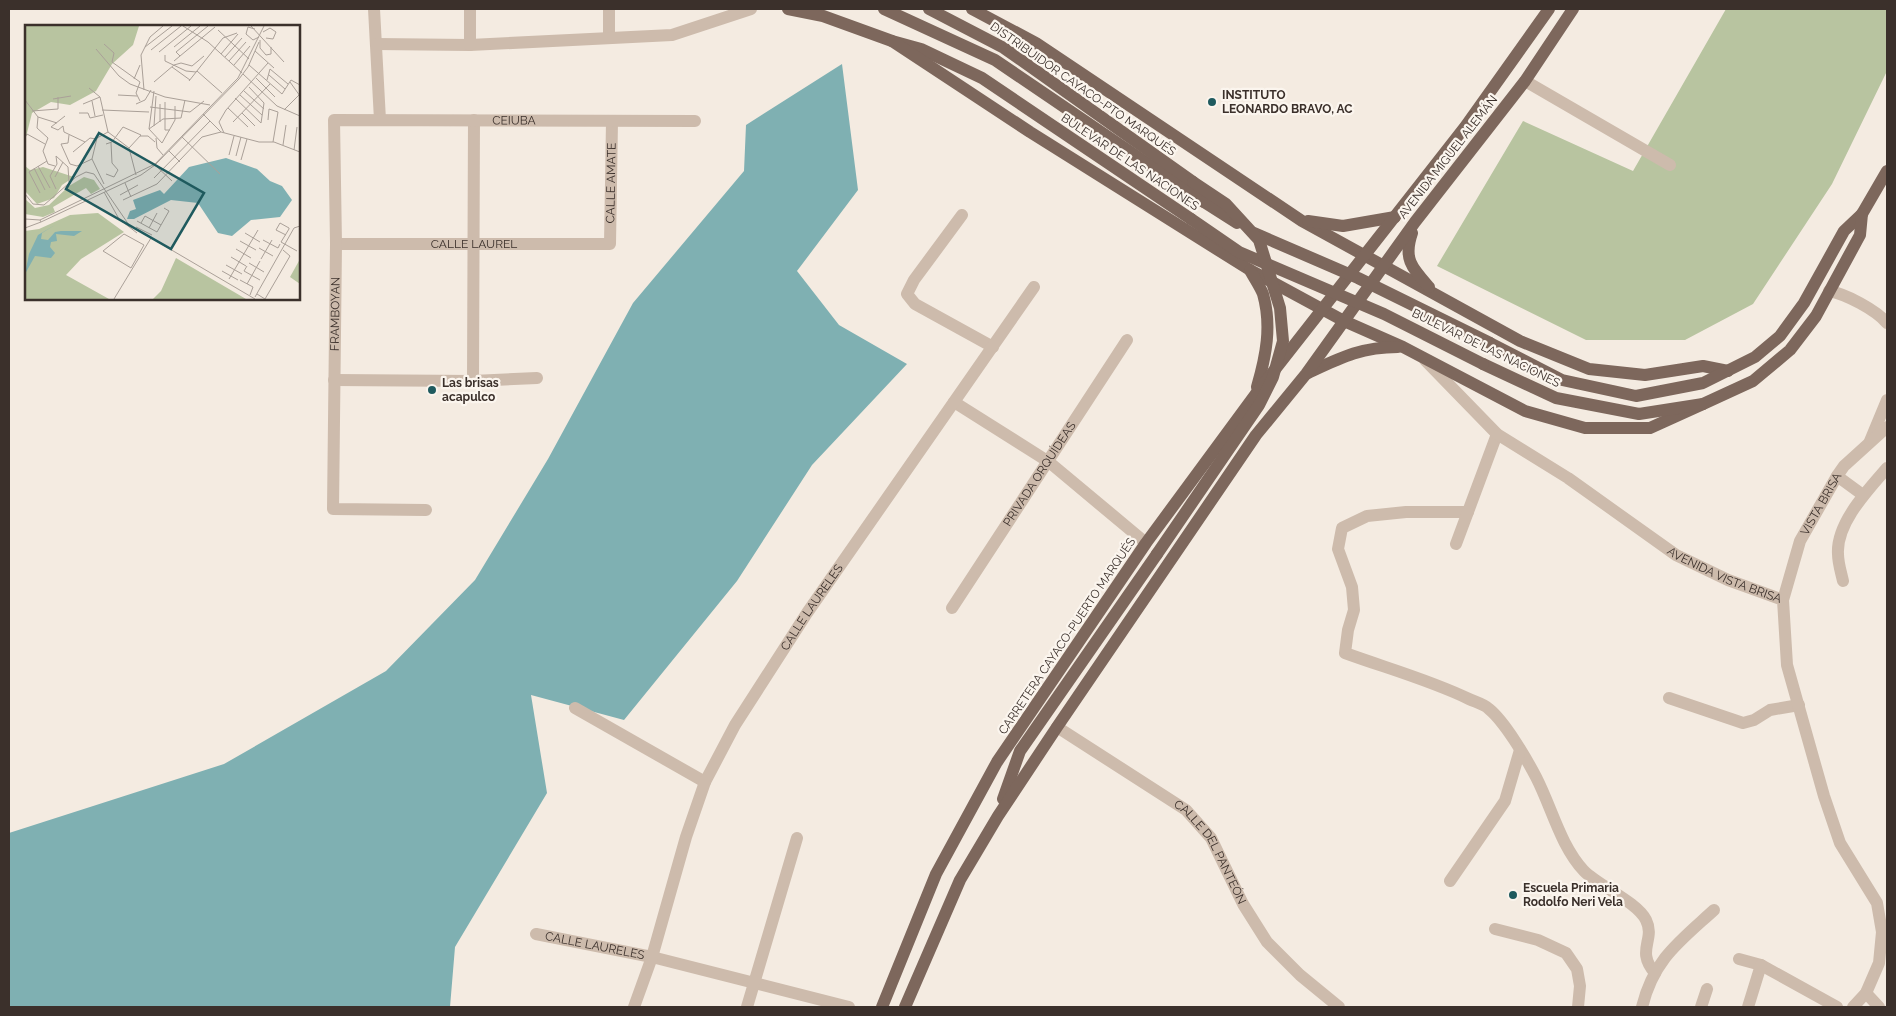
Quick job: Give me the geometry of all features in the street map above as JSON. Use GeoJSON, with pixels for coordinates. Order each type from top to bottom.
{"type":"FeatureCollection","features":[{"type":"Feature","properties":{"kind":"main road","name":"BULEVAR DE LAS NACIONES"},"geometry":{"type":"LineString","coordinates":[[788,9],[823,16],[892,41],[921,49],[982,78],[1239,252],[1384,314],[1556,398],[1639,414],[1703,404],[1754,381],[1790,350],[1816,316],[1860,235],[1862,214]]}},
{"type":"Feature","properties":{"kind":"main road","name":"BULEVAR DE LAS NACIONES"},"geometry":{"type":"LineString","coordinates":[[884,9],[995,60],[1248,231],[1358,278],[1562,380],[1636,396],[1703,383],[1755,357],[1780,336],[1804,303],[1844,231],[1862,214]]}},
{"type":"Feature","properties":{"kind":"main road","name":"DISTRIBUIDOR CAYACO-PTO MARQUÉS"},"geometry":{"type":"LineString","coordinates":[[929,9],[1004,48],[1226,204],[1259,240],[1280,308],[1284,341],[1273,377],[1259,405],[1020,751],[998,816]]}},
{"type":"Feature","properties":{"kind":"main road"},"geometry":{"type":"LineString","coordinates":[[972,9],[1036,43],[1302,221],[1520,341],[1589,369],[1644,375],[1703,366],[1728,371]]}},
{"type":"Feature","properties":{"kind":"main road","name":"AVENIDA MIGUEL ALEMÁN"},"geometry":{"type":"LineString","coordinates":[[1323,309],[1465,128],[1550,9]]}},
{"type":"Feature","properties":{"kind":"main road","name":"AVENIDA MIGUEL ALEMÁN"},"geometry":{"type":"LineString","coordinates":[[1344,321],[1415,222],[1525,80],[1573,9]]}},
{"type":"Feature","properties":{"kind":"main road"},"geometry":{"type":"LineString","coordinates":[[892,41],[1030,132],[1250,270],[1344,321],[1403,346],[1525,411],[1585,428],[1650,428],[1703,404]]}},
{"type":"Feature","properties":{"kind":"main road"},"geometry":{"type":"LineString","coordinates":[[1862,214],[1887,172]]}},
{"type":"Feature","properties":{"kind":"main road"},"geometry":{"type":"LineString","coordinates":[[1302,221],[1343,226],[1395,218]]}},
{"type":"Feature","properties":{"kind":"main road"},"geometry":{"type":"LineString","coordinates":[[1415,222],[1407,247],[1408,258],[1418,275],[1438,296]]}},
{"type":"Feature","properties":{"kind":"main road"},"geometry":{"type":"LineString","coordinates":[[1250,270],[1262,293],[1268,327],[1265,361],[1255,395]]}},
{"type":"Feature","properties":{"kind":"main road","name":"CARRETERA CAYACO-PUERTO MARQUÉS"},"geometry":{"type":"LineString","coordinates":[[882,1007],[936,874],[997,762],[1146,543],[1255,395],[1323,309]]}},
{"type":"Feature","properties":{"kind":"main road"},"geometry":{"type":"LineString","coordinates":[[905,1007],[960,880],[998,816],[1256,435],[1306,374],[1344,321]]}},
{"type":"Feature","properties":{"kind":"main road"},"geometry":{"type":"LineString","coordinates":[[1306,374],[1350,354],[1376,347],[1403,346]]}},
{"type":"Feature","properties":{"kind":"street"},"geometry":{"type":"LineString","coordinates":[[374,9],[380,120]]}},
{"type":"Feature","properties":{"kind":"street"},"geometry":{"type":"LineString","coordinates":[[470,9],[470,45]]}},
{"type":"Feature","properties":{"kind":"street"},"geometry":{"type":"LineString","coordinates":[[609,9],[609,38]]}},
{"type":"Feature","properties":{"kind":"street"},"geometry":{"type":"LineString","coordinates":[[376,44],[470,45],[672,34],[751,9]]}},
{"type":"Feature","properties":{"kind":"street"},"geometry":{"type":"LineString","coordinates":[[1525,80],[1670,165]]}},
{"type":"Feature","properties":{"kind":"street","name":"CEIUBA"},"geometry":{"type":"LineString","coordinates":[[334,120],[695,121]]}},
{"type":"Feature","properties":{"kind":"street","name":"FRAMBOYAN"},"geometry":{"type":"LineString","coordinates":[[334,120],[336,244],[333,509],[426,510]]}},
{"type":"Feature","properties":{"kind":"street"},"geometry":{"type":"LineString","coordinates":[[473,381],[474,120]]}},
{"type":"Feature","properties":{"kind":"street","name":"CALLE AMATE"},"geometry":{"type":"LineString","coordinates":[[610,244],[612,121]]}},
{"type":"Feature","properties":{"kind":"street"},"geometry":{"type":"LineString","coordinates":[[962,215],[914,280],[908,294],[915,304],[993,347]]}},
{"type":"Feature","properties":{"kind":"street","name":"CALLE LAUREL"},"geometry":{"type":"LineString","coordinates":[[336,244],[610,244]]}},
{"type":"Feature","properties":{"kind":"street","name":"CALLE LAURELES"},"geometry":{"type":"LineString","coordinates":[[652,957],[686,837],[705,782],[735,725],[807,613],[1034,287]]}},
{"type":"Feature","properties":{"kind":"street"},"geometry":{"type":"LineString","coordinates":[[1829,292],[1839,293],[1886,320]]}},
{"type":"Feature","properties":{"kind":"street","name":"PRIVADA ORQUÍDEAS"},"geometry":{"type":"LineString","coordinates":[[952,608],[1128,340]]}},
{"type":"Feature","properties":{"kind":"street","name":"AVENIDA VISTA BRISA"},"geometry":{"type":"LineString","coordinates":[[1421,356],[1497,434],[1568,478],[1676,555],[1728,580],[1783,600],[1787,664],[1824,796],[1840,843],[1882,903],[1885,931],[1879,963],[1866,993],[1854,1007]]}},
{"type":"Feature","properties":{"kind":"street"},"geometry":{"type":"LineString","coordinates":[[334,380],[473,381],[537,378]]}},
{"type":"Feature","properties":{"kind":"street"},"geometry":{"type":"LineString","coordinates":[[1868,446],[1887,400]]}},
{"type":"Feature","properties":{"kind":"street"},"geometry":{"type":"LineString","coordinates":[[954,402],[1049,462],[1146,543]]}},
{"type":"Feature","properties":{"kind":"street","name":"VISTA BRISA"},"geometry":{"type":"LineString","coordinates":[[1783,600],[1800,540],[1837,476],[1844,466],[1887,428]]}},
{"type":"Feature","properties":{"kind":"street"},"geometry":{"type":"LineString","coordinates":[[1456,544],[1497,434]]}},
{"type":"Feature","properties":{"kind":"street"},"geometry":{"type":"LineString","coordinates":[[1843,581],[1837,553],[1841,531],[1863,495],[1887,468]]}},
{"type":"Feature","properties":{"kind":"street"},"geometry":{"type":"LineString","coordinates":[[1837,476],[1863,495]]}},
{"type":"Feature","properties":{"kind":"street"},"geometry":{"type":"LineString","coordinates":[[1468,512],[1406,512],[1367,516],[1342,528],[1338,549],[1352,586],[1354,610],[1348,630],[1345,653],[1454,691],[1489,708],[1504,726],[1536,777],[1565,844],[1585,872],[1631,904],[1646,919],[1650,930],[1644,952],[1648,965],[1654,973]]}},
{"type":"Feature","properties":{"kind":"street"},"geometry":{"type":"LineString","coordinates":[[1669,698],[1743,723],[1754,720],[1770,710],[1799,705]]}},
{"type":"Feature","properties":{"kind":"street"},"geometry":{"type":"LineString","coordinates":[[575,708],[705,782]]}},
{"type":"Feature","properties":{"kind":"street","name":"CALLE DEL PANTEÓN"},"geometry":{"type":"LineString","coordinates":[[1057,727],[1186,810],[1211,838],[1243,904],[1267,942],[1338,1007]]}},
{"type":"Feature","properties":{"kind":"street"},"geometry":{"type":"LineString","coordinates":[[1450,881],[1505,801],[1520,750]]}},
{"type":"Feature","properties":{"kind":"street"},"geometry":{"type":"LineString","coordinates":[[747,1007],[796,838]]}},
{"type":"Feature","properties":{"kind":"street"},"geometry":{"type":"LineString","coordinates":[[1642,1007],[1654,973],[1666,954],[1714,910]]}},
{"type":"Feature","properties":{"kind":"street"},"geometry":{"type":"LineString","coordinates":[[1495,930],[1538,940],[1566,953],[1577,969],[1580,986],[1578,1007]]}},
{"type":"Feature","properties":{"kind":"street","name":"CALLE LAURELES"},"geometry":{"type":"LineString","coordinates":[[536,934],[652,957],[849,1007]]}},
{"type":"Feature","properties":{"kind":"street"},"geometry":{"type":"LineString","coordinates":[[634,1007],[652,957]]}},
{"type":"Feature","properties":{"kind":"street"},"geometry":{"type":"LineString","coordinates":[[1739,959],[1761,965],[1837,1007]]}},
{"type":"Feature","properties":{"kind":"street"},"geometry":{"type":"LineString","coordinates":[[1748,1007],[1761,965]]}},
{"type":"Feature","properties":{"kind":"street"},"geometry":{"type":"LineString","coordinates":[[1701,1007],[1707,990]]}},
{"type":"Feature","properties":{"kind":"street"},"geometry":{"type":"LineString","coordinates":[[1866,993],[1879,1007]]}},
{"type":"Feature","properties":{"kind":"green space"},"geometry":{"type":"Polygon","coordinates":[[[1726,9],[1887,9],[1887,71],[1832,184],[1753,304],[1685,340],[1586,340],[1437,266],[1523,121],[1633,171],[1726,9]]]}},
{"type":"Feature","properties":{"kind":"water"},"geometry":{"type":"Polygon","coordinates":[[[842,64],[858,190],[797,271],[839,325],[907,364],[812,465],[737,581],[624,720],[531,695],[547,793],[455,947],[450,1007],[9,1007],[9,833],[224,764],[386,671],[475,580],[548,459],[633,303],[744,171],[746,125],[842,64]]]}},
{"type":"Feature","properties":{"kind":"place","name":"INSTITUTO LEONARDO BRAVO, AC"},"geometry":{"type":"Point","coordinates":[1212,102]}},
{"type":"Feature","properties":{"kind":"place","name":"Las brisas acapulco"},"geometry":{"type":"Point","coordinates":[432,390]}},
{"type":"Feature","properties":{"kind":"place","name":"Escuela Primaria Rodolfo Neri Vela"},"geometry":{"type":"Point","coordinates":[1513,895]}}]}
